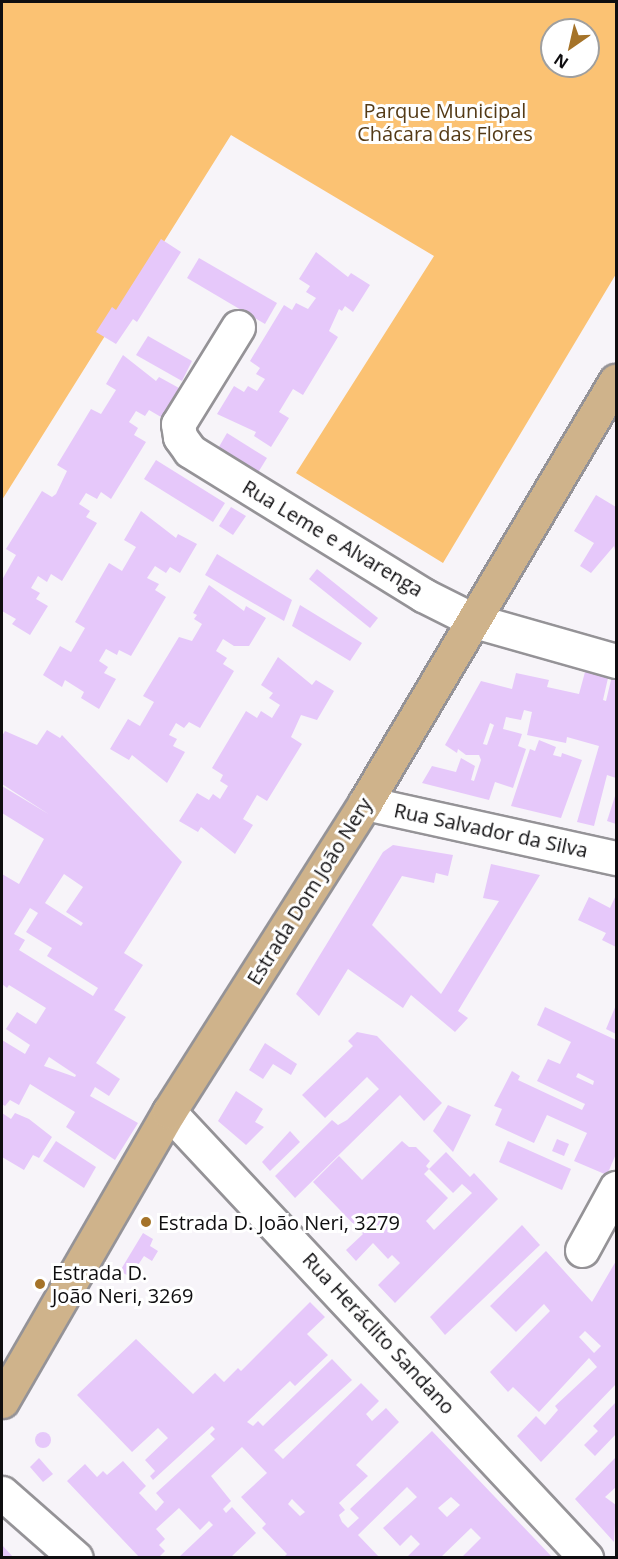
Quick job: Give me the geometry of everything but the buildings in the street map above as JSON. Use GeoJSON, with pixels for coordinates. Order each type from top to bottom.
{"type":"FeatureCollection","features":[{"type":"Feature","properties":{"kind":"main road","name":"Estrada Dom João Nery"},"geometry":{"type":"LineString","coordinates":[[2,1401],[169,1112],[365,803],[616,381]]}},
{"type":"Feature","properties":{"kind":"street","name":"Rua Leme e Alvarenga"},"geometry":{"type":"LineString","coordinates":[[238,327],[178,424],[180,437],[190,451],[423,595],[475,621],[616,661]]}},
{"type":"Feature","properties":{"kind":"street","name":"Rua Salvador da Silva"},"geometry":{"type":"LineString","coordinates":[[365,803],[616,858]]}},
{"type":"Feature","properties":{"kind":"street","name":"Rua Heráclito Sandano"},"geometry":{"type":"LineString","coordinates":[[169,1112],[586,1557]]}},
{"type":"Feature","properties":{"kind":"street"},"geometry":{"type":"LineString","coordinates":[[582,1250],[616,1188]]}},
{"type":"Feature","properties":{"kind":"street"},"geometry":{"type":"LineString","coordinates":[[2,1493],[75,1557]]}},
{"type":"Feature","properties":{"kind":"green space","name":"Parque Municipal Chácara das Flores"},"geometry":{"type":"Polygon","coordinates":[[[2,2],[616,2],[616,274],[443,563],[296,473],[434,256],[231,135],[2,500],[2,2]]]}},
{"type":"Feature","properties":{"kind":"place","name":"Estrada D. João Neri, 3279"},"geometry":{"type":"Point","coordinates":[146,1222]}},
{"type":"Feature","properties":{"kind":"place","name":"Estrada D. João Neri, 3269"},"geometry":{"type":"Point","coordinates":[40,1284]}}]}
